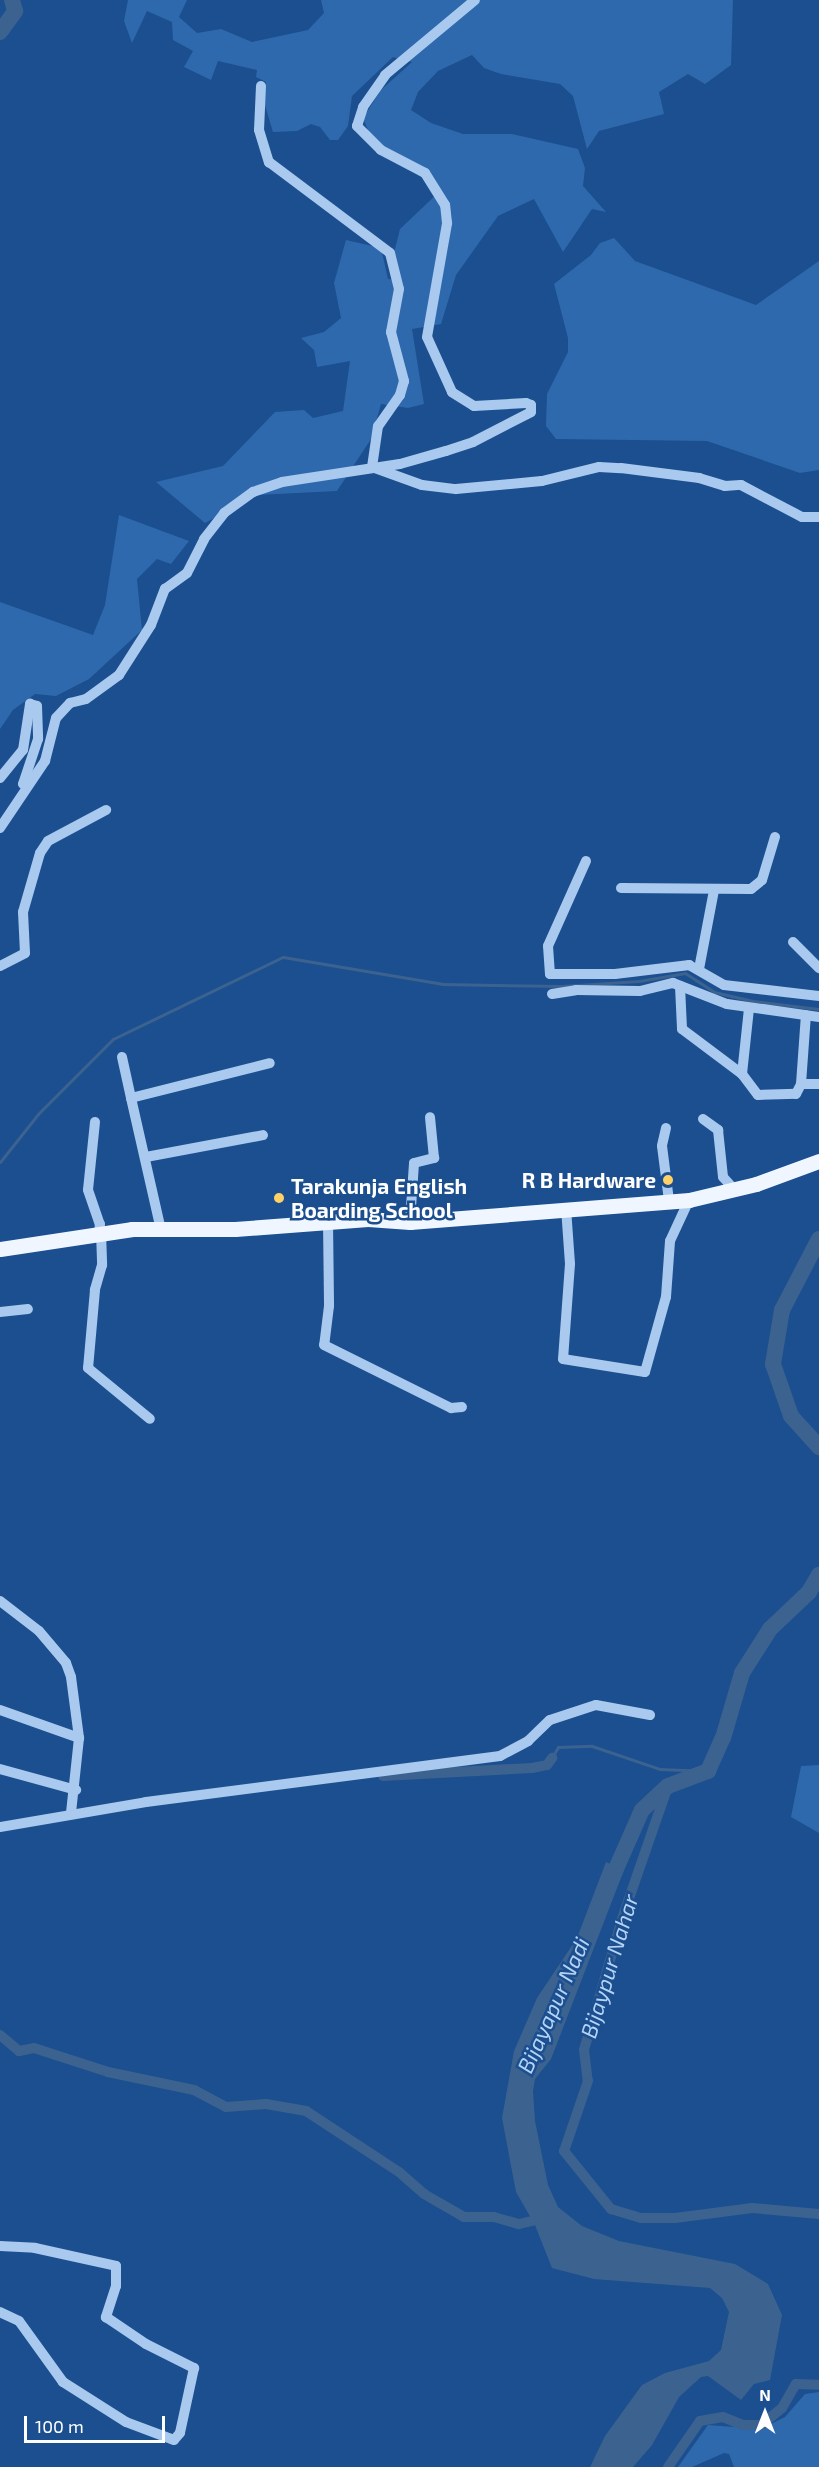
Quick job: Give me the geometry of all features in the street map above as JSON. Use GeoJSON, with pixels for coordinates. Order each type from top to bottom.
{"type":"FeatureCollection","features":[{"type":"Feature","properties":{"kind":"main road"},"geometry":{"type":"LineString","coordinates":[[0,1249],[100,1233],[235,1229],[368,1219],[410,1222],[689,1200],[756,1184],[819,1161]]}},
{"type":"Feature","properties":{"kind":"street"},"geometry":{"type":"LineString","coordinates":[[0,828],[45,760],[56,718],[70,703],[86,699],[119,675],[151,625],[165,589],[187,573],[204,539],[224,513],[262,489],[372,466],[400,464],[473,442],[520,419],[532,409],[526,402],[474,406],[452,392],[427,337],[447,223],[445,205],[425,173],[381,150],[357,126],[363,107],[385,75],[475,0]]}},
{"type":"Feature","properties":{"kind":"street"},"geometry":{"type":"LineString","coordinates":[[261,86],[259,130],[269,162],[390,254],[399,289],[392,332],[404,381],[400,395],[378,426],[372,466]]}},
{"type":"Feature","properties":{"kind":"street"},"geometry":{"type":"LineString","coordinates":[[372,466],[422,485],[456,489],[542,481],[599,466],[621,468],[699,478],[725,486],[741,485],[802,517],[819,517]]}},
{"type":"Feature","properties":{"kind":"street"},"geometry":{"type":"LineString","coordinates":[[0,778],[23,750],[30,704],[38,706],[38,739],[23,784],[28,786]]}},
{"type":"Feature","properties":{"kind":"street"},"geometry":{"type":"LineString","coordinates":[[0,966],[25,953],[23,912],[40,853],[48,842],[106,810]]}},
{"type":"Feature","properties":{"kind":"street"},"geometry":{"type":"LineString","coordinates":[[621,888],[714,890],[754,888],[762,880],[775,837]]}},
{"type":"Feature","properties":{"kind":"street"},"geometry":{"type":"LineString","coordinates":[[586,861],[548,946],[550,974],[615,974],[679,965],[699,969],[724,985],[819,996]]}},
{"type":"Feature","properties":{"kind":"street"},"geometry":{"type":"LineString","coordinates":[[699,969],[714,890]]}},
{"type":"Feature","properties":{"kind":"street"},"geometry":{"type":"LineString","coordinates":[[793,942],[819,968]]}},
{"type":"Feature","properties":{"kind":"street"},"geometry":{"type":"LineString","coordinates":[[552,994],[576,990],[640,991],[673,982],[749,1009],[819,1017]]}},
{"type":"Feature","properties":{"kind":"street"},"geometry":{"type":"LineString","coordinates":[[680,986],[682,1029],[742,1074],[758,1095],[796,1094],[801,1083],[806,1015]]}},
{"type":"Feature","properties":{"kind":"street"},"geometry":{"type":"LineString","coordinates":[[742,1074],[749,1009]]}},
{"type":"Feature","properties":{"kind":"street"},"geometry":{"type":"LineString","coordinates":[[122,1057],[161,1230]]}},
{"type":"Feature","properties":{"kind":"street"},"geometry":{"type":"LineString","coordinates":[[130,1098],[270,1063]]}},
{"type":"Feature","properties":{"kind":"street"},"geometry":{"type":"LineString","coordinates":[[801,1083],[819,1084]]}},
{"type":"Feature","properties":{"kind":"street"},"geometry":{"type":"LineString","coordinates":[[410,1222],[414,1163],[434,1158],[430,1117]]}},
{"type":"Feature","properties":{"kind":"street"},"geometry":{"type":"LineString","coordinates":[[703,1119],[718,1130],[723,1177],[733,1188]]}},
{"type":"Feature","properties":{"kind":"street"},"geometry":{"type":"LineString","coordinates":[[95,1122],[88,1190],[100,1224],[102,1265],[95,1290],[88,1368],[150,1419]]}},
{"type":"Feature","properties":{"kind":"street"},"geometry":{"type":"LineString","coordinates":[[666,1128],[662,1146],[669,1201]]}},
{"type":"Feature","properties":{"kind":"street"},"geometry":{"type":"LineString","coordinates":[[146,1157],[263,1136]]}},
{"type":"Feature","properties":{"kind":"street"},"geometry":{"type":"LineString","coordinates":[[566,1208],[570,1264],[563,1359],[645,1372],[666,1297],[670,1241],[689,1200]]}},
{"type":"Feature","properties":{"kind":"street"},"geometry":{"type":"LineString","coordinates":[[328,1221],[329,1306],[324,1345],[456,1408]]}},
{"type":"Feature","properties":{"kind":"street"},"geometry":{"type":"LineString","coordinates":[[0,1312],[28,1309]]}},
{"type":"Feature","properties":{"kind":"street"},"geometry":{"type":"LineString","coordinates":[[0,1601],[39,1631],[66,1663],[79,1738],[76,1790],[71,1813]]}},
{"type":"Feature","properties":{"kind":"street"},"geometry":{"type":"LineString","coordinates":[[0,1827],[71,1813],[500,1756],[528,1741],[550,1720],[596,1705],[650,1715]]}},
{"type":"Feature","properties":{"kind":"street"},"geometry":{"type":"LineString","coordinates":[[0,1710],[79,1738]]}},
{"type":"Feature","properties":{"kind":"street"},"geometry":{"type":"LineString","coordinates":[[0,1768],[76,1790]]}},
{"type":"Feature","properties":{"kind":"street"},"geometry":{"type":"LineString","coordinates":[[0,2246],[35,2248],[116,2266],[116,2286],[106,2317],[146,2344],[194,2368],[180,2433],[174,2440],[126,2422],[63,2382],[19,2321],[0,2312]]}},
{"type":"Feature","properties":{"kind":"shaded area"},"geometry":{"type":"Polygon","coordinates":[[[128,0],[187,0],[179,17],[197,33],[221,29],[252,42],[308,30],[324,13],[321,0],[733,0],[731,65],[705,84],[688,74],[659,92],[664,114],[599,131],[587,149],[573,96],[560,84],[501,74],[484,68],[472,55],[438,71],[418,92],[411,110],[431,123],[463,134],[512,134],[578,149],[585,168],[583,186],[606,212],[592,209],[563,252],[534,199],[498,216],[456,275],[441,324],[412,329],[424,404],[408,408],[381,404],[371,439],[337,491],[257,495],[205,523],[156,482],[223,466],[275,412],[304,410],[313,418],[343,411],[350,361],[317,367],[314,350],[301,338],[324,332],[341,318],[334,283],[346,240],[381,248],[388,279],[397,280],[394,253],[400,229],[440,191],[387,151],[370,135],[363,118],[381,90],[412,62],[393,57],[352,96],[348,126],[338,140],[330,140],[320,127],[311,124],[297,131],[273,132],[264,102],[266,82],[256,77],[257,70],[218,61],[211,80],[184,67],[193,51],[173,40],[172,22],[147,11],[132,43],[124,21],[128,0]]]}},
{"type":"Feature","properties":{"kind":"shaded area"},"geometry":{"type":"Polygon","coordinates":[[[614,238],[635,261],[756,305],[819,261],[819,470],[800,473],[707,441],[556,439],[546,426],[547,394],[568,352],[568,338],[554,284],[591,255],[600,243],[614,238]]]}},
{"type":"Feature","properties":{"kind":"shaded area"},"geometry":{"type":"Polygon","coordinates":[[[119,515],[189,541],[171,564],[157,559],[137,579],[142,630],[89,679],[56,696],[35,694],[13,710],[0,729],[0,602],[93,635],[105,605],[119,515]]]}},
{"type":"Feature","properties":{"kind":"shaded area"},"geometry":{"type":"Polygon","coordinates":[[[819,1765],[819,1833],[791,1817],[801,1766],[819,1765]]]}},
{"type":"Feature","properties":{"kind":"shaded area"},"geometry":{"type":"Polygon","coordinates":[[[819,2392],[819,2467],[734,2467],[729,2454],[724,2453],[692,2467],[678,2467],[708,2425],[761,2429],[785,2417],[805,2394],[819,2392]]]}},
{"type":"Feature","properties":{"kind":"water"},"geometry":{"type":"Polygon","coordinates":[[[606,1862],[624,1870],[551,2059],[535,2079],[533,2091],[535,2121],[548,2185],[558,2207],[582,2226],[619,2241],[735,2264],[768,2284],[782,2315],[770,2380],[754,2384],[741,2400],[708,2376],[701,2377],[679,2397],[652,2445],[633,2467],[590,2467],[605,2436],[642,2385],[665,2373],[709,2361],[721,2350],[729,2312],[722,2298],[710,2288],[594,2279],[552,2268],[535,2225],[516,2192],[502,2118],[514,2051],[537,1998],[577,1938],[606,1862]]]}},
{"type":"Feature","properties":{"kind":"waterway"},"geometry":{"type":"LineString","coordinates":[[0,32],[15,11],[12,0]]}},
{"type":"Feature","properties":{"kind":"waterway"},"geometry":{"type":"LineString","coordinates":[[0,1162],[38,1114],[113,1039],[283,957],[442,984],[562,986],[639,981],[685,973],[714,992],[753,1001],[819,1009]]}},
{"type":"Feature","properties":{"kind":"waterway","name":"Bijayapur Nadi"},"geometry":{"type":"LineString","coordinates":[[819,1239],[782,1310],[773,1364],[791,1416],[819,1447]]}},
{"type":"Feature","properties":{"kind":"waterway","name":"Bijayapur Nadi"},"geometry":{"type":"LineString","coordinates":[[608,1887],[642,1810],[668,1786],[708,1771],[723,1738],[742,1673],[770,1629],[809,1592],[819,1575]]}},
{"type":"Feature","properties":{"kind":"waterway"},"geometry":{"type":"LineString","coordinates":[[552,1757],[558,1747],[592,1746],[660,1769],[708,1771]]}},
{"type":"Feature","properties":{"kind":"waterway"},"geometry":{"type":"LineString","coordinates":[[383,1776],[532,1768],[547,1765],[552,1758]]}},
{"type":"Feature","properties":{"kind":"waterway","name":"Bijaypur Nahar"},"geometry":{"type":"LineString","coordinates":[[668,1786],[622,1919],[584,2050],[588,2081],[564,2151],[611,2209],[641,2218],[675,2218],[752,2208],[819,2214]]}},
{"type":"Feature","properties":{"kind":"waterway"},"geometry":{"type":"LineString","coordinates":[[0,2035],[19,2051],[34,2048],[108,2072],[194,2090],[226,2107],[266,2104],[306,2111],[399,2172],[424,2194],[464,2217],[494,2217],[519,2224],[544,2218]]}},
{"type":"Feature","properties":{"kind":"waterway","name":"Bijaypur Nahar"},"geometry":{"type":"LineString","coordinates":[[668,2467],[700,2421],[723,2417],[743,2425],[761,2425],[782,2408],[796,2384],[819,2385]]}},
{"type":"Feature","properties":{"kind":"place","name":"R B Hardware"},"geometry":{"type":"Point","coordinates":[668,1180]}},
{"type":"Feature","properties":{"kind":"place","name":"Tarakunja English Boarding School"},"geometry":{"type":"Point","coordinates":[279,1198]}}]}
